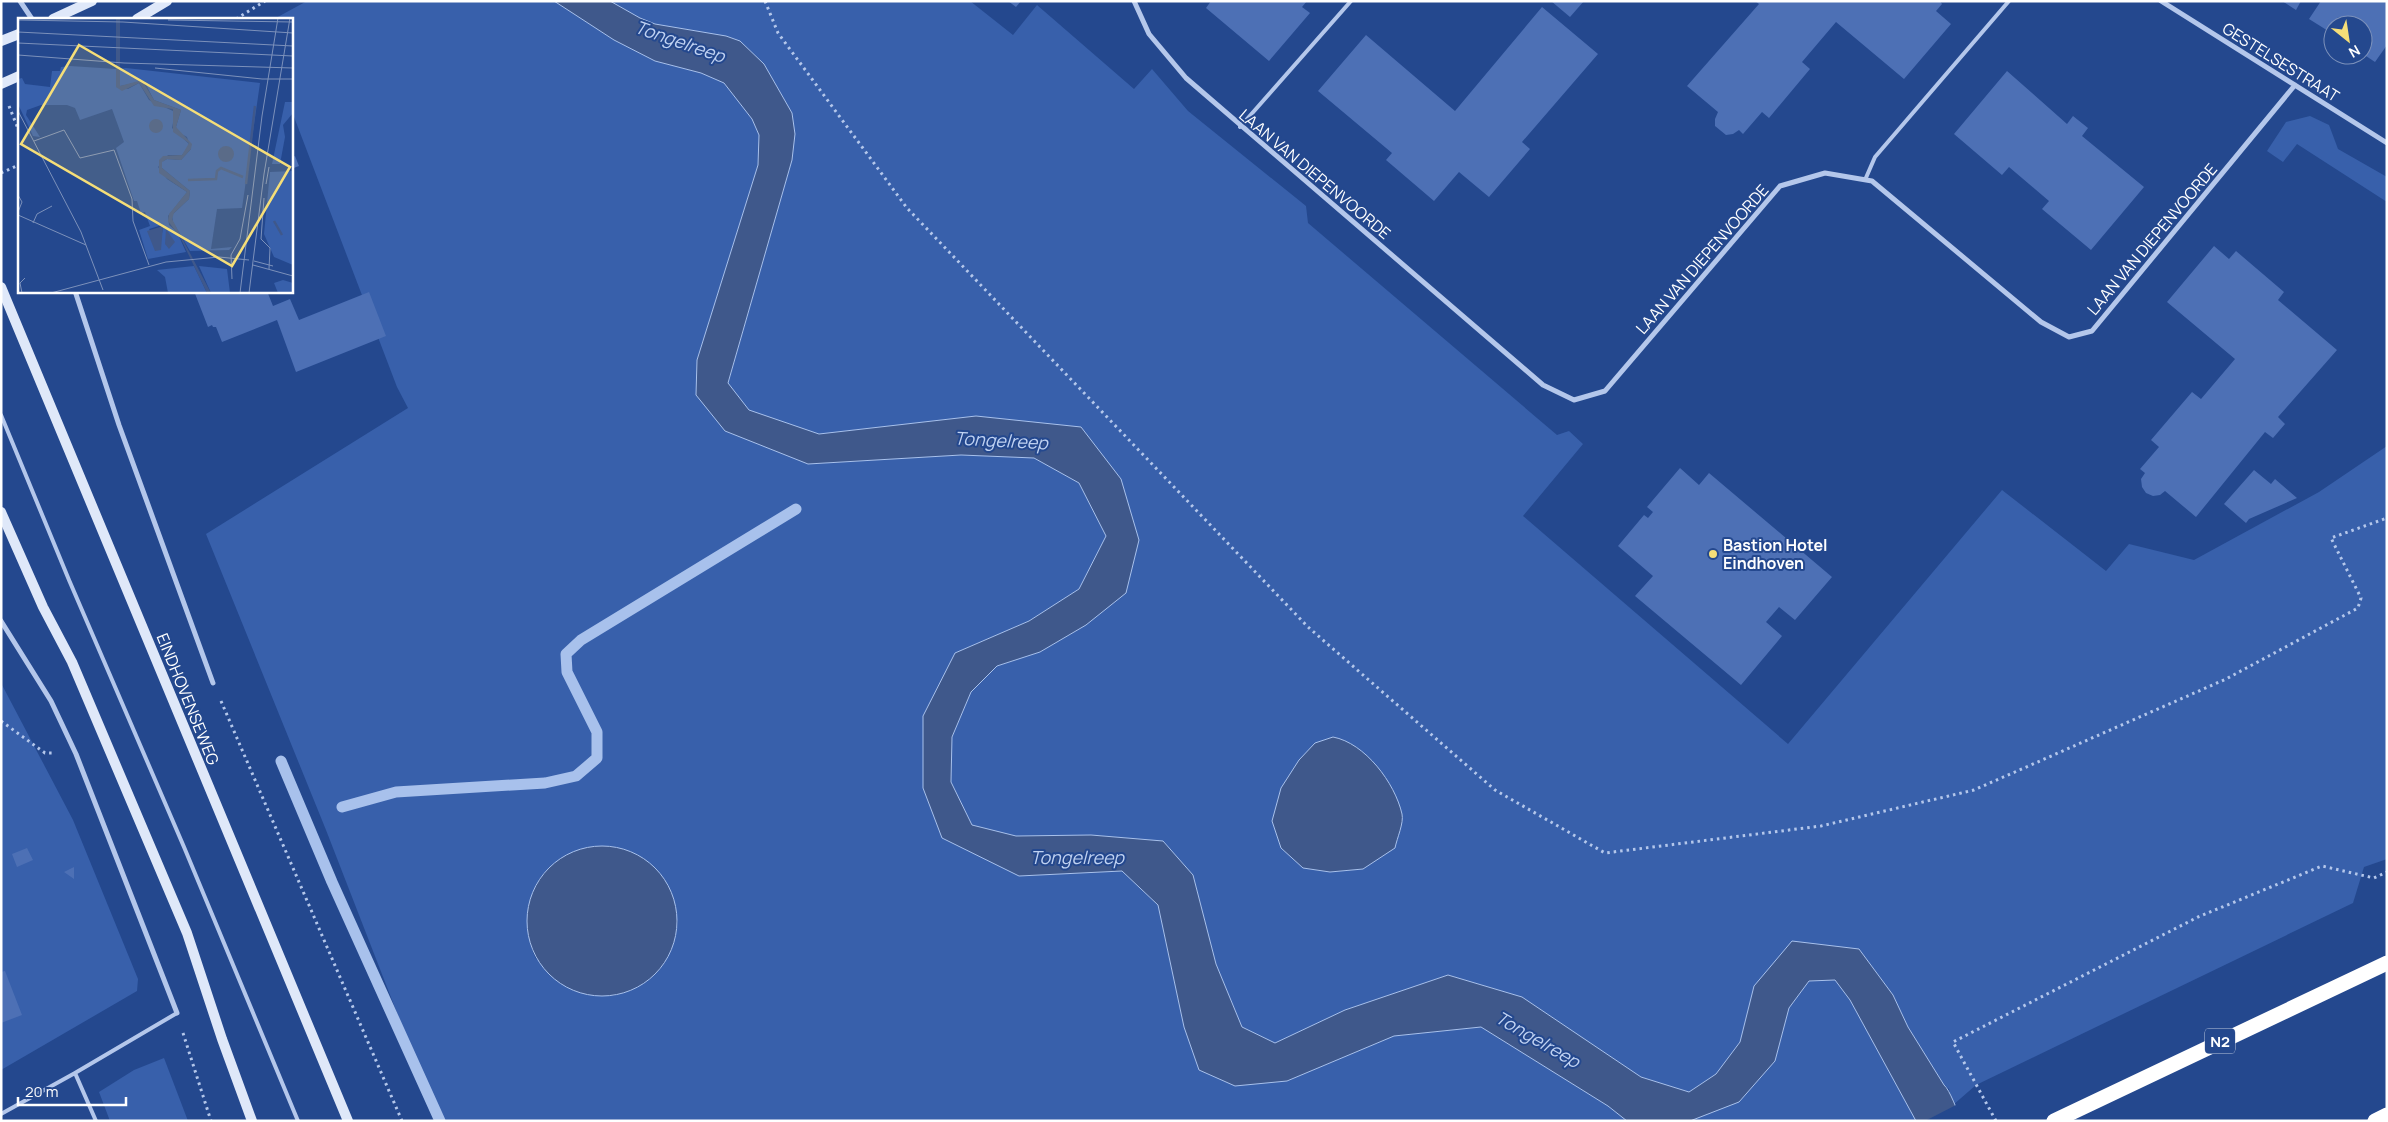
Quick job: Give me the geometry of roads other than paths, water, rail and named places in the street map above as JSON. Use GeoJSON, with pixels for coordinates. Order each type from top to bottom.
{"type":"FeatureCollection","features":[{"type":"Feature","properties":{"kind":"highway","name":"N2"},"geometry":{"type":"LineString","coordinates":[[2054,1121],[2387,963]]}},
{"type":"Feature","properties":{"kind":"highway"},"geometry":{"type":"LineString","coordinates":[[2375,1121],[2387,1115]]}},
{"type":"Feature","properties":{"kind":"main road"},"geometry":{"type":"LineString","coordinates":[[55,18],[92,1]]}},
{"type":"Feature","properties":{"kind":"main road"},"geometry":{"type":"LineString","coordinates":[[139,18],[167,1]]}},
{"type":"Feature","properties":{"kind":"main road"},"geometry":{"type":"LineString","coordinates":[[1,41],[18,34]]}},
{"type":"Feature","properties":{"kind":"main road"},"geometry":{"type":"LineString","coordinates":[[1,84],[18,76]]}},
{"type":"Feature","properties":{"kind":"main road","name":"EINDHOVENSEWEG"},"geometry":{"type":"LineString","coordinates":[[1,287],[348,1121]]}},
{"type":"Feature","properties":{"kind":"main road"},"geometry":{"type":"LineString","coordinates":[[1,512],[43,608],[72,662],[187,933],[252,1121]]}},
{"type":"Feature","properties":{"kind":"street"},"geometry":{"type":"LineString","coordinates":[[20,1],[31,18]]}},
{"type":"Feature","properties":{"kind":"street","name":"LAAN VAN DIEPENVOORDE"},"geometry":{"type":"LineString","coordinates":[[1134,1],[1149,34],[1186,78],[1240,127],[1543,385],[1574,400],[1605,392],[1780,186],[1825,173],[1872,181],[2041,322],[2069,337],[2092,331],[2295,85]]}},
{"type":"Feature","properties":{"kind":"street","name":"GESTELSESTRAAT"},"geometry":{"type":"LineString","coordinates":[[2161,1],[2387,143]]}},
{"type":"Feature","properties":{"kind":"street","name":"EINDHOVENSEWEG"},"geometry":{"type":"LineString","coordinates":[[75,292],[119,425],[213,683]]}},
{"type":"Feature","properties":{"kind":"street"},"geometry":{"type":"LineString","coordinates":[[1,620],[51,701],[76,754],[177,1013]]}},
{"type":"Feature","properties":{"kind":"lane"},"geometry":{"type":"LineString","coordinates":[[1240,127],[1351,1]]}},
{"type":"Feature","properties":{"kind":"lane"},"geometry":{"type":"LineString","coordinates":[[1865,180],[1875,157],[2009,1]]}},
{"type":"Feature","properties":{"kind":"lane"},"geometry":{"type":"LineString","coordinates":[[1,415],[298,1121]]}},
{"type":"Feature","properties":{"kind":"lane"},"geometry":{"type":"LineString","coordinates":[[1,1114],[177,1013]]}},
{"type":"Feature","properties":{"kind":"lane"},"geometry":{"type":"LineString","coordinates":[[75,1073],[96,1121]]}},
{"type":"Feature","properties":{"kind":"water","name":"Tongelreep"},"geometry":{"type":"Polygon","coordinates":[[[554,1],[610,1],[655,24],[726,36],[740,41],[764,64],[792,113],[795,134],[792,160],[728,383],[749,410],[819,434],[976,416],[1081,427],[1121,479],[1139,540],[1126,593],[1086,625],[1040,652],[997,666],[971,692],[952,737],[951,782],[972,825],[1016,836],[1091,835],[1163,841],[1193,875],[1216,964],[1242,1027],[1275,1043],[1345,1010],[1448,975],[1522,997],[1641,1077],[1689,1092],[1716,1074],[1740,1042],[1754,986],[1792,941],[1859,949],[1893,995],[1908,1027],[1949,1091],[1962,1121],[1916,1121],[1850,1000],[1835,980],[1809,981],[1789,1008],[1775,1061],[1739,1102],[1690,1121],[1627,1121],[1608,1106],[1481,1027],[1394,1036],[1287,1081],[1235,1086],[1199,1070],[1184,1027],[1158,905],[1122,871],[1019,876],[942,838],[923,788],[923,716],[955,653],[1029,621],[1079,589],[1106,536],[1079,483],[1034,458],[961,455],[808,464],[725,431],[696,395],[697,360],[758,165],[759,135],[752,119],[724,83],[701,73],[655,61],[614,40],[554,1]]]}},
{"type":"Feature","properties":{"kind":"water"},"geometry":{"type":"Polygon","coordinates":[[[1333,737],[1356,747],[1377,766],[1393,790],[1402,814],[1395,848],[1363,869],[1330,872],[1303,868],[1281,848],[1272,821],[1281,788],[1299,760],[1315,743],[1333,737]]]}},
{"type":"Feature","properties":{"kind":"water"},"geometry":{"type":"Polygon","coordinates":[[[602,846],[617,847],[631,851],[644,858],[655,868],[665,879],[672,892],[676,906],[676,936],[672,950],[665,963],[655,974],[644,984],[631,991],[617,995],[602,996],[587,995],[573,991],[560,984],[549,974],[539,963],[532,950],[528,936],[527,921],[528,906],[532,892],[539,879],[549,868],[560,858],[573,851],[587,847],[602,846]]]}},
{"type":"Feature","properties":{"kind":"waterway"},"geometry":{"type":"LineString","coordinates":[[342,807],[396,792],[545,783],[576,776],[597,758],[597,732],[567,672],[566,654],[581,640],[796,509]]}},
{"type":"Feature","properties":{"kind":"waterway"},"geometry":{"type":"LineString","coordinates":[[281,761],[332,882],[440,1121]]}},
{"type":"Feature","properties":{"kind":"place","name":"Bastion Hotel Eindhoven"},"geometry":{"type":"Point","coordinates":[1713,554]}}]}
